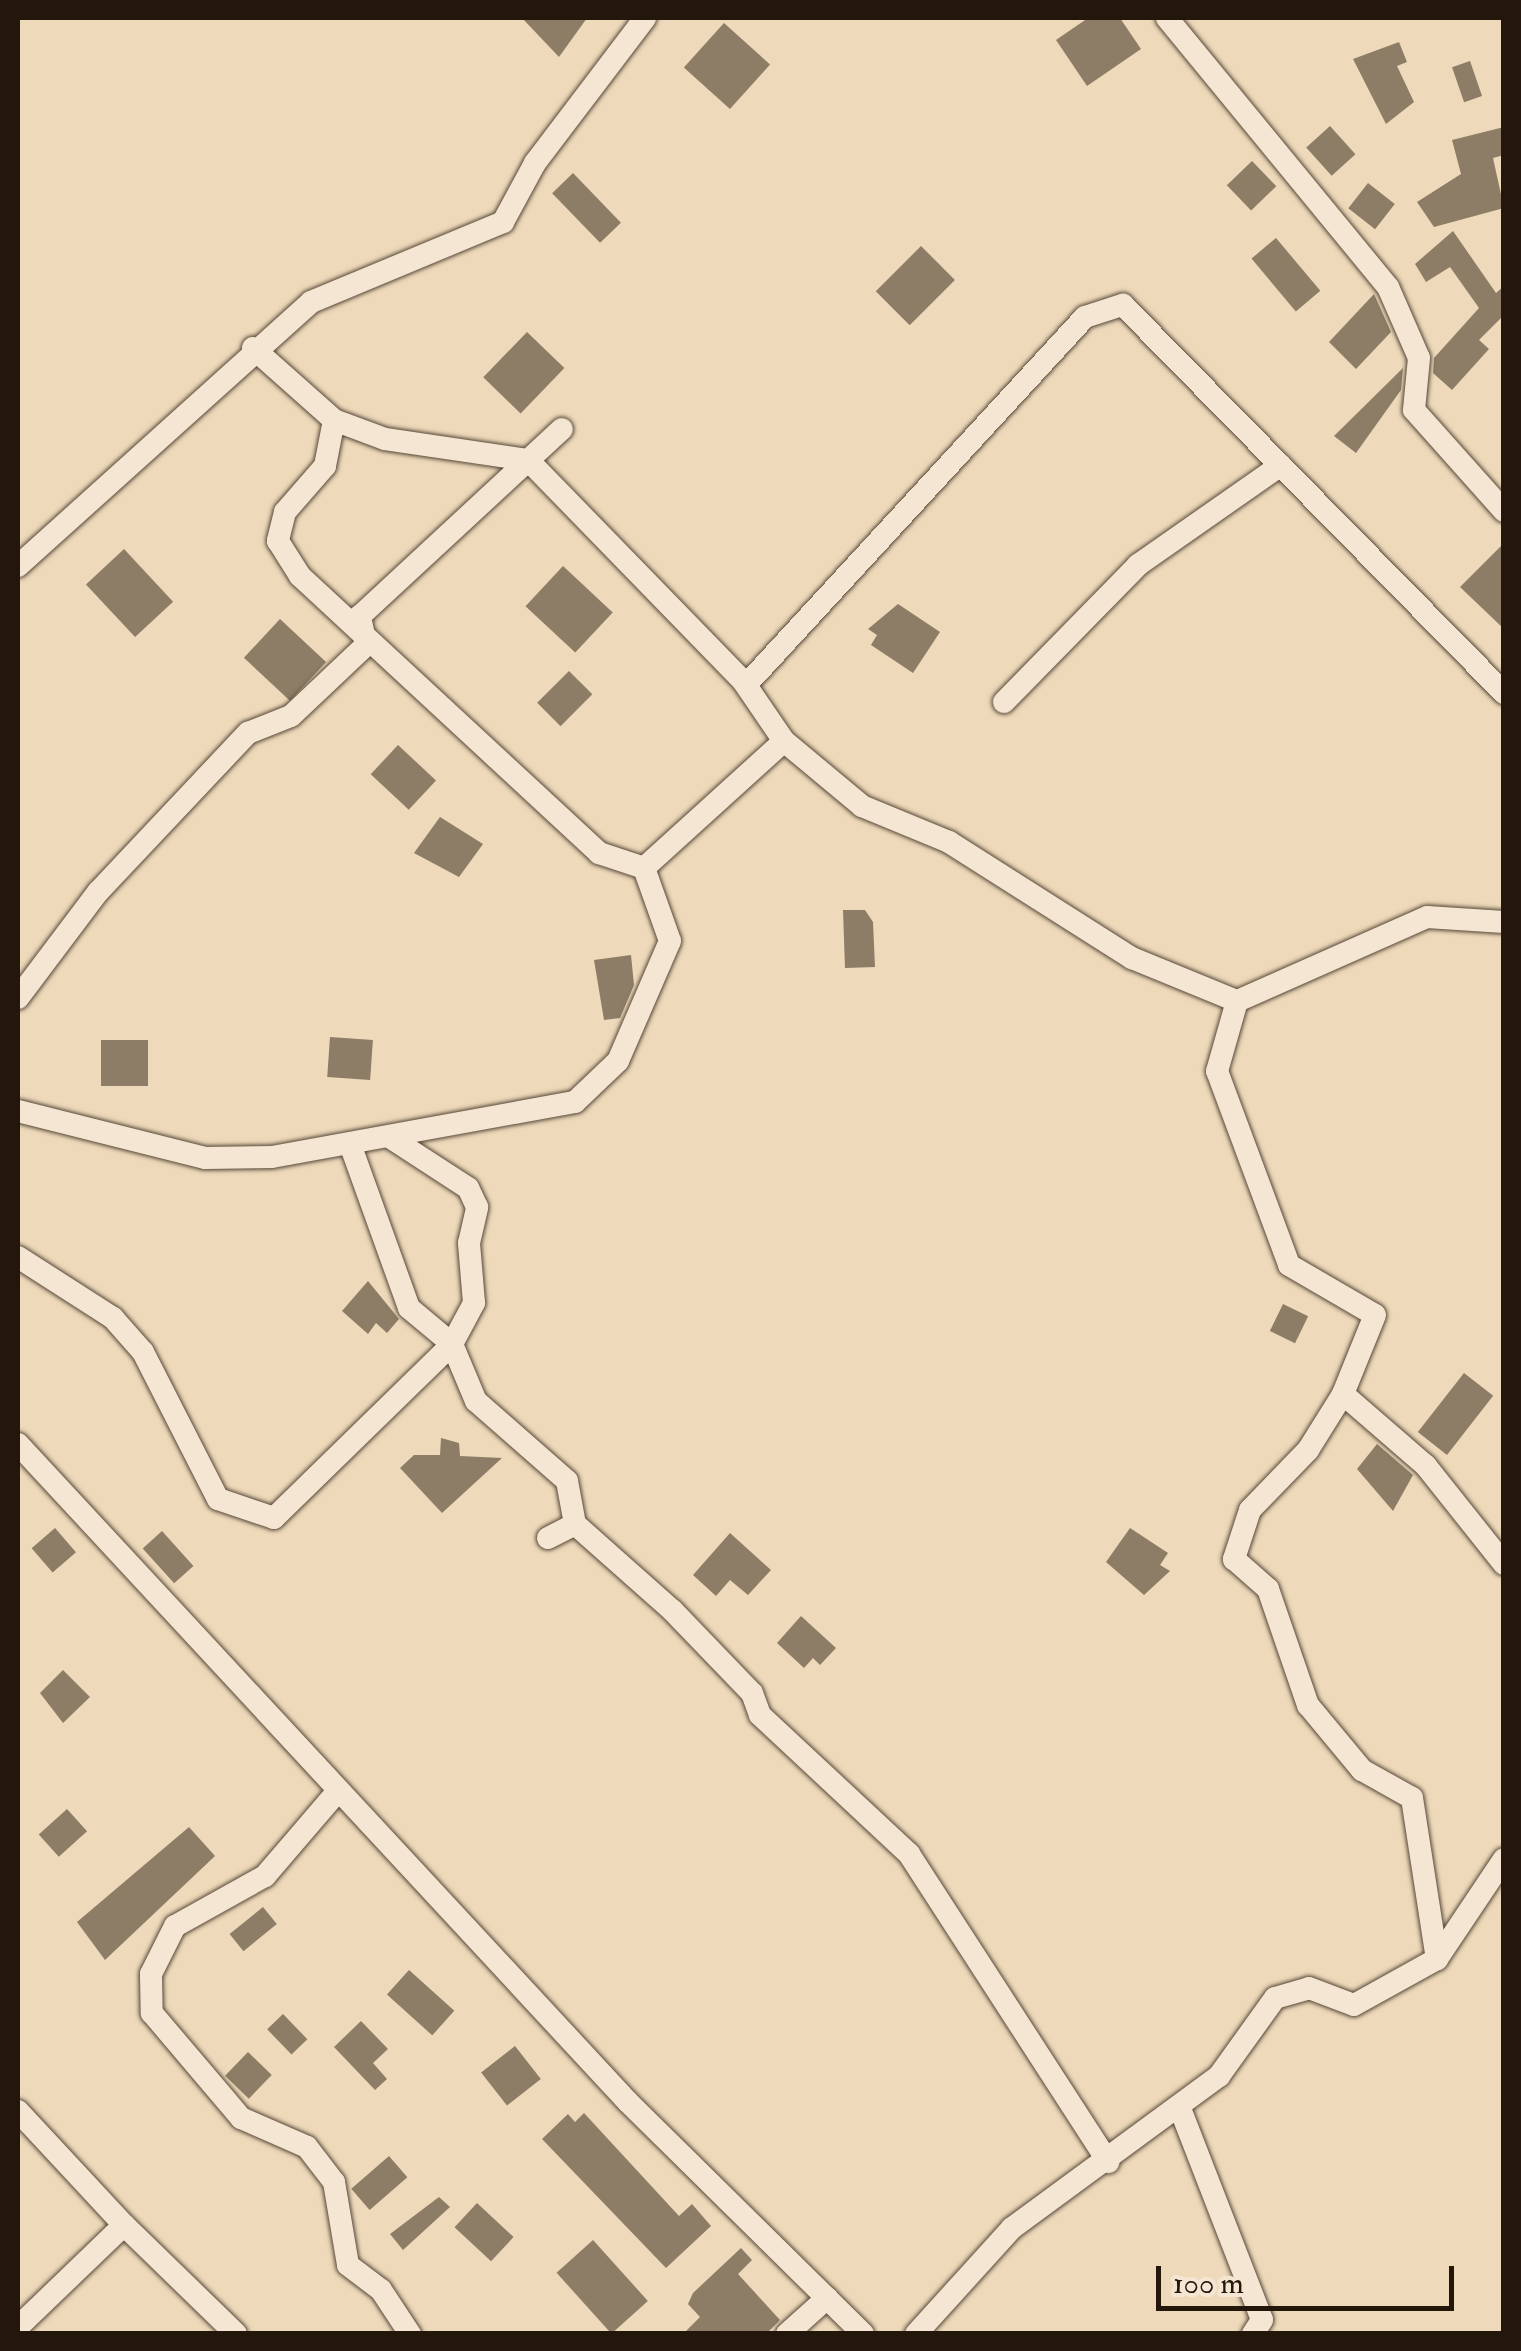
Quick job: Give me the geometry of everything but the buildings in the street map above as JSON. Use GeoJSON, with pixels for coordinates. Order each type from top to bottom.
{"type":"FeatureCollection","features":[{"type":"Feature","properties":{"kind":"street"},"geometry":{"type":"LineString","coordinates":[[18,566],[253,348],[311,302],[503,222],[534,163],[646,18]]}},
{"type":"Feature","properties":{"kind":"street"},"geometry":{"type":"LineString","coordinates":[[1167,18],[1388,286],[1420,358],[1414,410],[1503,511]]}},
{"type":"Feature","properties":{"kind":"street"},"geometry":{"type":"LineString","coordinates":[[746,685],[1085,317],[1123,305],[1504,693]]}},
{"type":"Feature","properties":{"kind":"street"},"geometry":{"type":"LineString","coordinates":[[253,348],[334,420],[385,439],[528,460],[746,685],[784,741],[862,806],[949,842],[1132,958],[1237,1001],[1427,916],[1504,922]]}},
{"type":"Feature","properties":{"kind":"street"},"geometry":{"type":"LineString","coordinates":[[334,420],[325,466],[285,512],[278,541],[366,644],[599,853],[644,868]]}},
{"type":"Feature","properties":{"kind":"street"},"geometry":{"type":"LineString","coordinates":[[366,644],[360,616],[562,428]]}},
{"type":"Feature","properties":{"kind":"street"},"geometry":{"type":"LineString","coordinates":[[1004,702],[1138,566],[1281,464]]}},
{"type":"Feature","properties":{"kind":"street"},"geometry":{"type":"LineString","coordinates":[[18,998],[98,892],[248,733],[290,716],[366,644]]}},
{"type":"Feature","properties":{"kind":"street"},"geometry":{"type":"LineString","coordinates":[[644,868],[784,741]]}},
{"type":"Feature","properties":{"kind":"street"},"geometry":{"type":"LineString","coordinates":[[18,1111],[206,1158],[391,1138],[574,1102],[603,1081],[670,942],[644,868]]}},
{"type":"Feature","properties":{"kind":"street"},"geometry":{"type":"LineString","coordinates":[[1237,1001],[1217,1072],[1289,1265],[1375,1316],[1343,1394],[1308,1450],[1250,1510],[1234,1559],[1268,1589],[1308,1705],[1362,1770],[1412,1798],[1437,1958]]}},
{"type":"Feature","properties":{"kind":"street"},"geometry":{"type":"LineString","coordinates":[[18,1257],[112,1318],[170,1390],[218,1499],[261,1519],[292,1503],[452,1344],[474,1303],[469,1243],[477,1207],[446,1170],[391,1138]]}},
{"type":"Feature","properties":{"kind":"street"},"geometry":{"type":"LineString","coordinates":[[350,1144],[410,1308],[452,1344],[476,1401],[567,1481],[574,1524],[672,1610],[752,1693],[760,1715],[909,1854],[1108,2162]]}},
{"type":"Feature","properties":{"kind":"street"},"geometry":{"type":"LineString","coordinates":[[1343,1394],[1426,1466],[1504,1564]]}},
{"type":"Feature","properties":{"kind":"street"},"geometry":{"type":"LineString","coordinates":[[18,1444],[337,1792],[863,2334]]}},
{"type":"Feature","properties":{"kind":"street"},"geometry":{"type":"LineString","coordinates":[[548,1538],[574,1524]]}},
{"type":"Feature","properties":{"kind":"street"},"geometry":{"type":"LineString","coordinates":[[337,1792],[265,1876],[176,1926],[151,1974],[152,2012],[242,2118],[307,2147],[334,2182],[348,2265],[380,2290],[410,2334]]}},
{"type":"Feature","properties":{"kind":"street"},"geometry":{"type":"LineString","coordinates":[[916,2334],[1012,2228],[1181,2111],[1275,1998],[1309,1988],[1354,2005],[1437,1958],[1504,1859]]}},
{"type":"Feature","properties":{"kind":"street"},"geometry":{"type":"LineString","coordinates":[[18,2111],[124,2225],[236,2334]]}},
{"type":"Feature","properties":{"kind":"street"},"geometry":{"type":"LineString","coordinates":[[1181,2111],[1262,2320],[1253,2334]]}},
{"type":"Feature","properties":{"kind":"street"},"geometry":{"type":"LineString","coordinates":[[18,2327],[124,2225]]}},
{"type":"Feature","properties":{"kind":"street"},"geometry":{"type":"LineString","coordinates":[[787,2334],[827,2298]]}}]}
